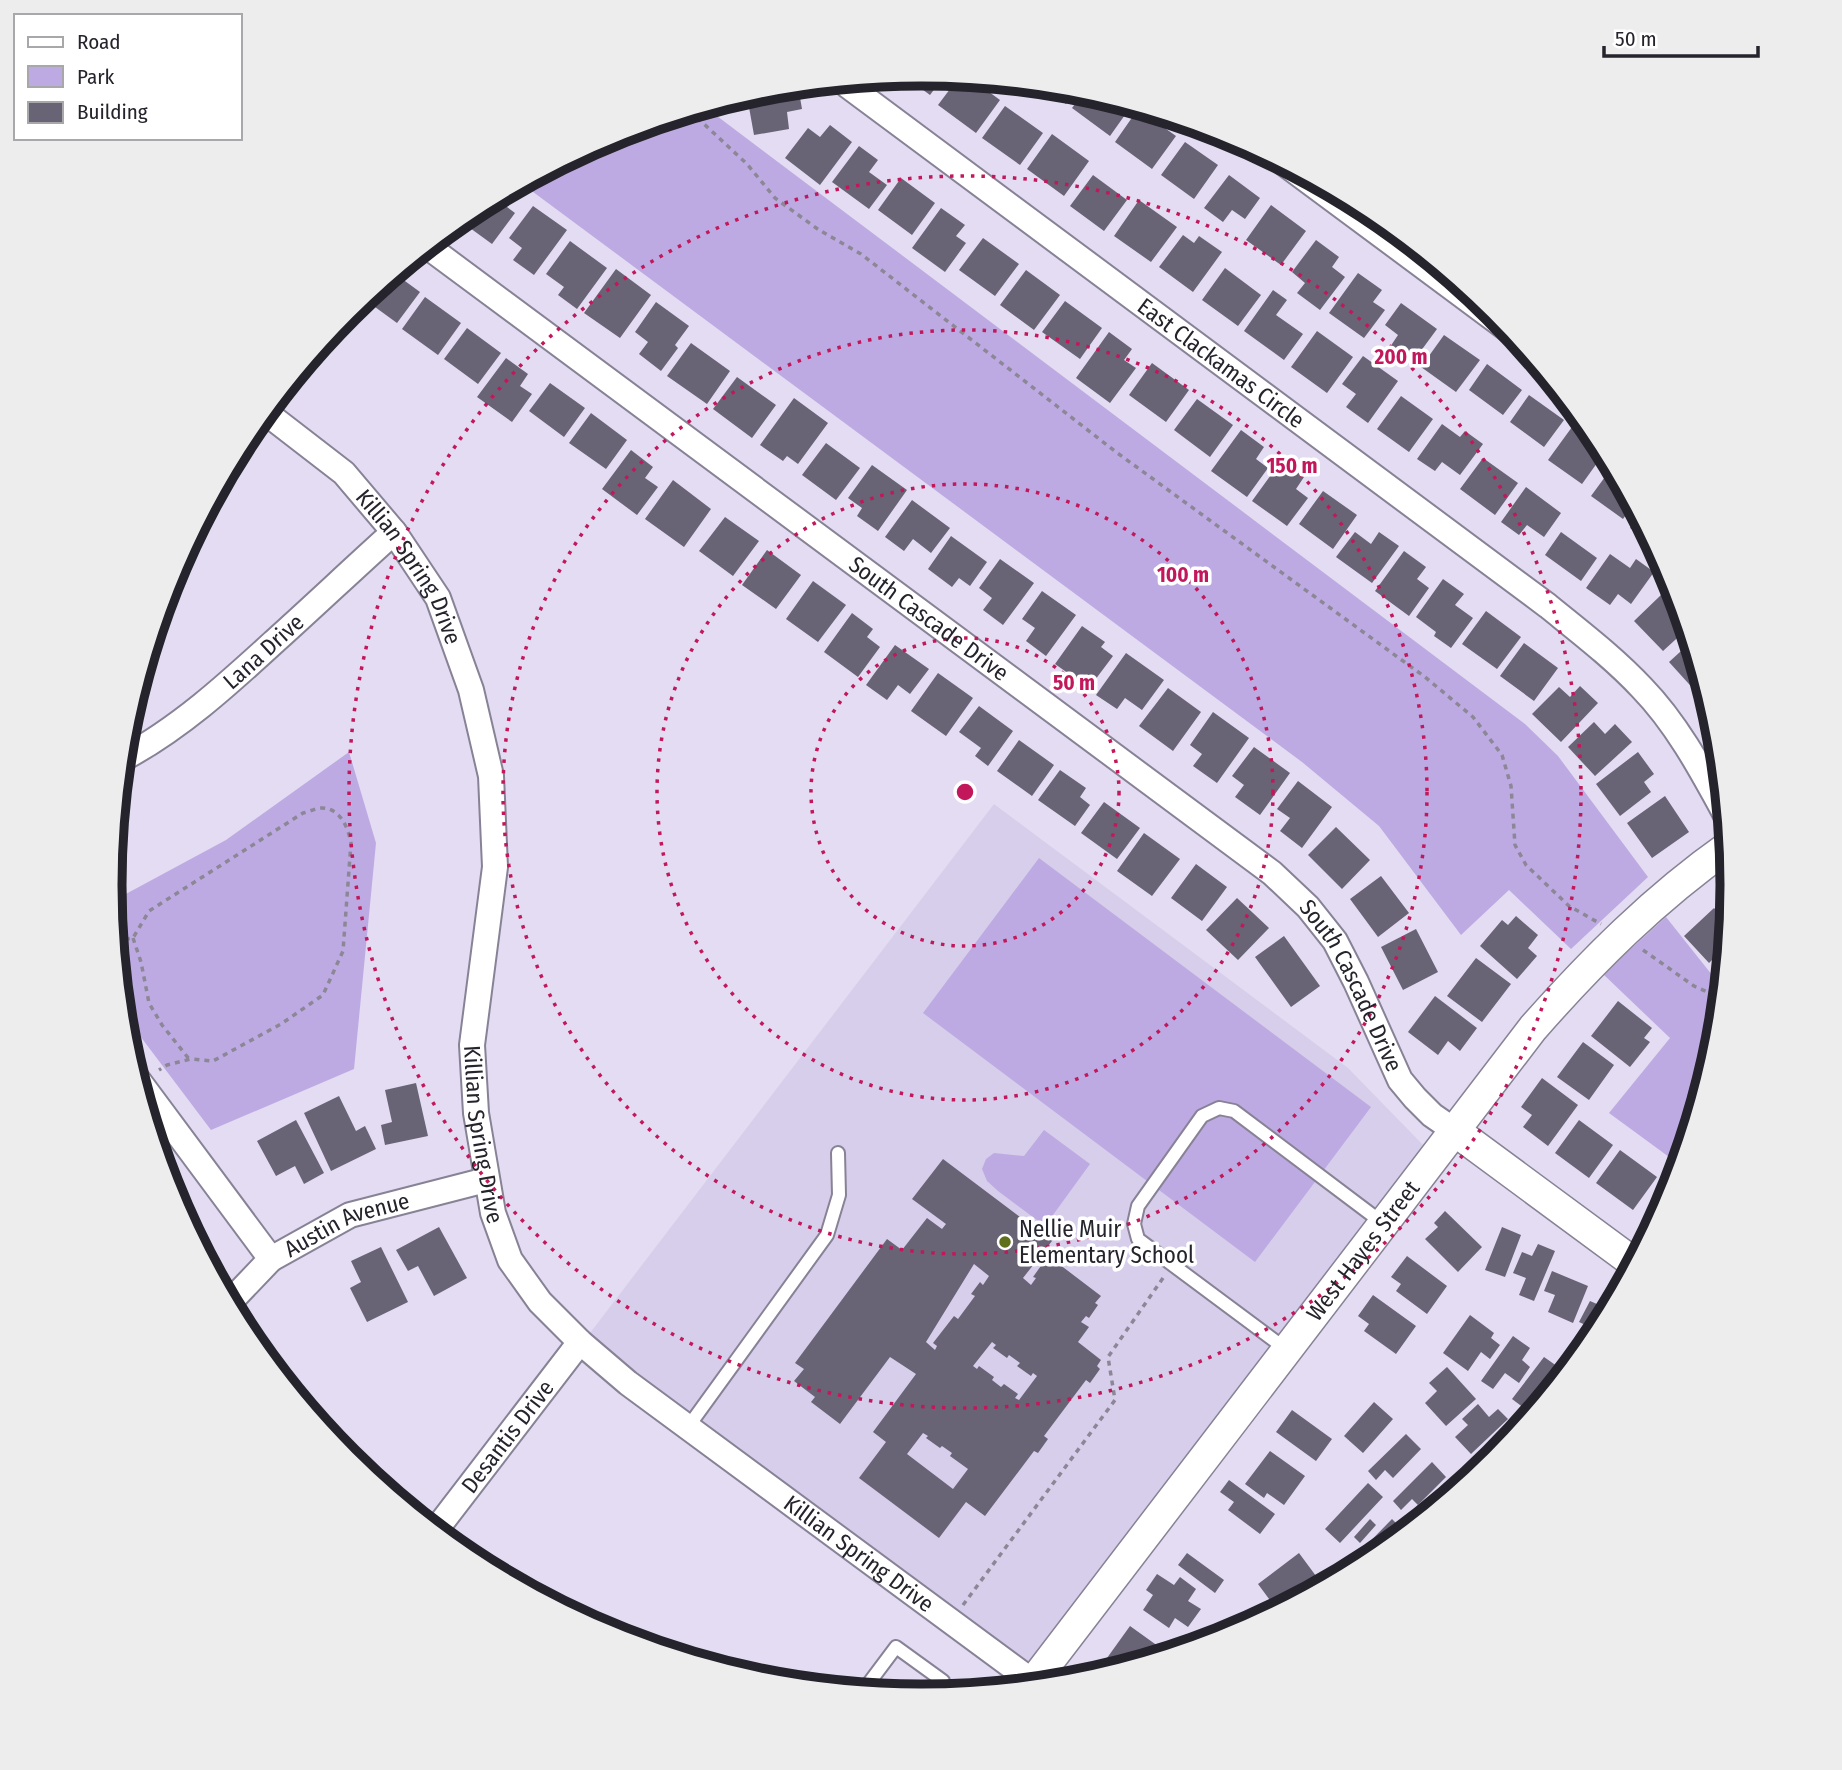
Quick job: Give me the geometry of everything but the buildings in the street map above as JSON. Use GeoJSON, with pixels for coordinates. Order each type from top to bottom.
{"type":"FeatureCollection","features":[{"type":"Feature","properties":{"kind":"street","name":"East Clackamas Circle"},"geometry":{"type":"LineString","coordinates":[[852,89],[1526,589],[1604,652],[1643,689],[1671,724],[1715,794]]}},
{"type":"Feature","properties":{"kind":"street"},"geometry":{"type":"LineString","coordinates":[[1341,205],[1452,287]]}},
{"type":"Feature","properties":{"kind":"street","name":"South Cascade Drive"},"geometry":{"type":"LineString","coordinates":[[434,251],[1272,873],[1308,907],[1335,941],[1400,1080],[1432,1115],[1455,1131]]}},
{"type":"Feature","properties":{"kind":"street","name":"Killian Spring Drive"},"geometry":{"type":"LineString","coordinates":[[273,418],[344,473],[394,532],[438,598],[471,690],[491,776],[495,867],[471,1045],[476,1113],[486,1180],[493,1213],[510,1260],[540,1302],[580,1342],[628,1382],[1023,1677]]}},
{"type":"Feature","properties":{"kind":"street","name":"Lana Drive"},"geometry":{"type":"LineString","coordinates":[[133,752],[188,715],[240,673],[394,532]]}},
{"type":"Feature","properties":{"kind":"street","name":"West Hayes Street"},"geometry":{"type":"LineString","coordinates":[[1039,1675],[1533,1028],[1620,935],[1664,896],[1719,853]]}},
{"type":"Feature","properties":{"kind":"street"},"geometry":{"type":"LineString","coordinates":[[150,1097],[271,1259]]}},
{"type":"Feature","properties":{"kind":"street"},"geometry":{"type":"LineString","coordinates":[[1455,1131],[1627,1259]]}},
{"type":"Feature","properties":{"kind":"street","name":"Austin Avenue"},"geometry":{"type":"LineString","coordinates":[[236,1296],[271,1259],[349,1215],[486,1180]]}},
{"type":"Feature","properties":{"kind":"street","name":"Desantis Drive"},"geometry":{"type":"LineString","coordinates":[[441,1524],[580,1342]]}},
{"type":"Feature","properties":{"kind":"lane"},"geometry":{"type":"LineString","coordinates":[[1287,1350],[1138,1239],[1133,1224],[1138,1206],[1202,1116],[1219,1108],[1234,1111],[1384,1224]]}},
{"type":"Feature","properties":{"kind":"lane"},"geometry":{"type":"LineString","coordinates":[[688,1427],[827,1235],[839,1195],[838,1153]]}},
{"type":"Feature","properties":{"kind":"lane"},"geometry":{"type":"LineString","coordinates":[[869,1683],[895,1647],[943,1681],[941,1684]]}},
{"type":"Feature","properties":{"kind":"path"},"geometry":{"type":"LineString","coordinates":[[697,118],[747,164],[775,198],[819,230],[861,254],[1116,452],[1425,677],[1473,717],[1502,755],[1511,786],[1515,845],[1526,865],[1569,906],[1620,935],[1694,986],[1712,994]]}},
{"type":"Feature","properties":{"kind":"path"},"geometry":{"type":"LineString","coordinates":[[123,939],[133,937],[149,911],[303,813],[322,808],[337,813],[348,827],[351,843],[343,951],[323,995],[281,1024],[213,1061],[189,1059],[167,1065],[145,1076]]}},
{"type":"Feature","properties":{"kind":"path"},"geometry":{"type":"LineString","coordinates":[[133,937],[149,1003],[162,1025],[189,1059]]}},
{"type":"Feature","properties":{"kind":"path"},"geometry":{"type":"LineString","coordinates":[[951,1622],[1115,1400],[1108,1357],[1172,1265]]}},
{"type":"Feature","properties":{"kind":"shaded area","name":"Nellie Muir Elementary School"},"geometry":{"type":"Polygon","coordinates":[[[994,804],[1348,1068],[1424,1146],[1026,1665],[587,1337],[994,804]]]}},
{"type":"Feature","properties":{"kind":"green space"},"geometry":{"type":"Polygon","coordinates":[[[713,113],[1525,724],[1558,756],[1648,877],[1571,949],[1509,890],[1461,935],[1379,826],[1302,762],[529,189],[615,147],[713,113]]]}},
{"type":"Feature","properties":{"kind":"green space"},"geometry":{"type":"Polygon","coordinates":[[[349,752],[376,843],[354,1069],[211,1130],[135,1030],[123,937],[122,896],[226,840],[349,752]]]}},
{"type":"Feature","properties":{"kind":"green space"},"geometry":{"type":"Polygon","coordinates":[[[1039,858],[1371,1107],[1255,1262],[923,1013],[1039,858]]]}},
{"type":"Feature","properties":{"kind":"green space"},"geometry":{"type":"Polygon","coordinates":[[[1666,917],[1714,978],[1705,1041],[1693,1092],[1671,1159],[1609,1113],[1670,1038],[1603,974],[1666,917]]]}},
{"type":"Feature","properties":{"kind":"green space"},"geometry":{"type":"Polygon","coordinates":[[[1044,1130],[1090,1164],[1045,1226],[998,1191],[987,1181],[982,1169],[986,1159],[994,1153],[1024,1156],[1044,1130]]]}},
{"type":"Feature","properties":{"kind":"place","name":"Nellie Muir Elementary School"},"geometry":{"type":"Point","coordinates":[1005,1242]}}]}
